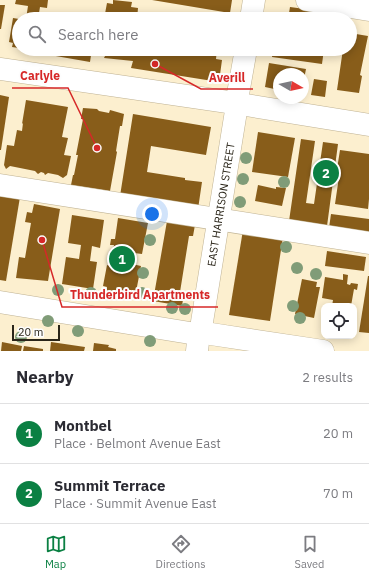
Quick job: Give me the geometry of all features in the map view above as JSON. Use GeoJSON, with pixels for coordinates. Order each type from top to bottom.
{"type":"FeatureCollection","features":[{"type":"Feature","properties":{"kind":"street"},"geometry":{"type":"LineString","coordinates":[[252,12],[254,0]]}},
{"type":"Feature","properties":{"kind":"street"},"geometry":{"type":"LineString","coordinates":[[307,0],[369,10]]}},
{"type":"Feature","properties":{"kind":"street","name":"EAST HARRISON STREET"},"geometry":{"type":"LineString","coordinates":[[200,336],[245,56]]}},
{"type":"Feature","properties":{"kind":"street"},"geometry":{"type":"LineString","coordinates":[[0,69],[237,103],[369,125]]}},
{"type":"Feature","properties":{"kind":"street"},"geometry":{"type":"LineString","coordinates":[[0,185],[369,243]]}},
{"type":"Feature","properties":{"kind":"street"},"geometry":{"type":"LineString","coordinates":[[0,302],[200,336],[323,351]]}},
{"type":"Feature","properties":{"kind":"building"},"geometry":{"type":"Polygon","coordinates":[[[16,0],[48,0],[47,8],[40,7],[39,12],[27,12],[28,6],[15,4],[16,0]]]}},
{"type":"Feature","properties":{"kind":"building"},"geometry":{"type":"Polygon","coordinates":[[[113,0],[132,2],[131,7],[138,8],[138,12],[105,12],[107,3],[113,4],[113,0]]]}},
{"type":"Feature","properties":{"kind":"building"},"geometry":{"type":"Polygon","coordinates":[[[152,0],[232,0],[230,12],[152,0]]]}},
{"type":"Feature","properties":{"kind":"building"},"geometry":{"type":"Polygon","coordinates":[[[0,5],[5,5],[1,29],[0,29],[0,5]]]}},
{"type":"Feature","properties":{"kind":"building"},"geometry":{"type":"Polygon","coordinates":[[[290,7],[327,12],[289,12],[290,7]]]}},
{"type":"Feature","properties":{"kind":"building"},"geometry":{"type":"Polygon","coordinates":[[[12,24],[12,43],[9,42],[12,24]]]}},
{"type":"Feature","properties":{"kind":"building"},"geometry":{"type":"Polygon","coordinates":[[[357,34],[368,36],[360,75],[362,76],[359,93],[337,90],[342,56],[357,56],[357,34]]]}},
{"type":"Feature","properties":{"kind":"building"},"geometry":{"type":"Polygon","coordinates":[[[56,56],[91,56],[90,62],[56,56]]]}},
{"type":"Feature","properties":{"kind":"building"},"geometry":{"type":"Polygon","coordinates":[[[105,56],[216,56],[216,59],[222,60],[219,82],[131,68],[133,61],[104,58],[105,56]]]}},
{"type":"Feature","properties":{"kind":"building"},"geometry":{"type":"Polygon","coordinates":[[[272,56],[323,56],[322,64],[272,56]]]}},
{"type":"Feature","properties":{"kind":"building"},"geometry":{"type":"Polygon","coordinates":[[[269,63],[300,68],[273,68],[273,89],[265,87],[269,63]]]}},
{"type":"Feature","properties":{"kind":"building"},"geometry":{"type":"Polygon","coordinates":[[[314,79],[327,81],[325,97],[311,95],[314,79]]]}},
{"type":"Feature","properties":{"kind":"building"},"geometry":{"type":"Polygon","coordinates":[[[0,95],[9,97],[1,150],[0,150],[0,95]]]}},
{"type":"Feature","properties":{"kind":"building"},"geometry":{"type":"Polygon","coordinates":[[[26,100],[68,107],[62,137],[68,138],[64,155],[71,156],[67,175],[63,178],[58,175],[48,173],[45,175],[41,172],[38,174],[35,171],[10,166],[6,169],[4,165],[7,145],[14,146],[17,130],[22,131],[26,100]]]}},
{"type":"Feature","properties":{"kind":"building"},"geometry":{"type":"Polygon","coordinates":[[[83,108],[97,109],[99,111],[109,113],[110,110],[124,114],[122,126],[120,126],[110,191],[71,185],[78,155],[76,155],[83,119],[81,119],[83,108]]]}},
{"type":"Feature","properties":{"kind":"building"},"geometry":{"type":"Polygon","coordinates":[[[133,114],[211,127],[206,155],[151,146],[147,172],[202,182],[198,209],[120,196],[133,114]]]}},
{"type":"Feature","properties":{"kind":"building"},"geometry":{"type":"Polygon","coordinates":[[[258,132],[295,138],[288,177],[252,172],[258,132]]]}},
{"type":"Feature","properties":{"kind":"building"},"geometry":{"type":"Polygon","coordinates":[[[301,139],[315,141],[306,203],[314,204],[323,142],[338,144],[327,226],[289,221],[301,139]]]}},
{"type":"Feature","properties":{"kind":"building"},"geometry":{"type":"Polygon","coordinates":[[[340,150],[369,154],[368,209],[335,204],[340,170],[337,169],[340,150]]]}},
{"type":"Feature","properties":{"kind":"building"},"geometry":{"type":"Polygon","coordinates":[[[258,185],[276,189],[276,187],[286,188],[282,206],[255,201],[258,185]]]}},
{"type":"Feature","properties":{"kind":"building"},"geometry":{"type":"Polygon","coordinates":[[[0,194],[20,197],[6,281],[0,280],[0,194]]]}},
{"type":"Feature","properties":{"kind":"building"},"geometry":{"type":"Polygon","coordinates":[[[34,204],[60,209],[48,281],[16,278],[19,257],[25,258],[31,223],[25,222],[27,212],[32,213],[34,204]]]}},
{"type":"Feature","properties":{"kind":"building"},"geometry":{"type":"Polygon","coordinates":[[[331,214],[369,219],[369,234],[329,228],[331,214]]]}},
{"type":"Feature","properties":{"kind":"building"},"geometry":{"type":"Polygon","coordinates":[[[72,215],[104,220],[100,248],[92,246],[90,261],[97,262],[93,289],[62,284],[66,257],[79,259],[81,245],[68,243],[72,215]]]}},
{"type":"Feature","properties":{"kind":"building"},"geometry":{"type":"Polygon","coordinates":[[[118,218],[148,223],[142,254],[134,253],[132,264],[141,266],[135,297],[106,291],[107,287],[103,286],[107,265],[110,266],[114,245],[110,245],[111,239],[115,239],[118,218]]]}},
{"type":"Feature","properties":{"kind":"building"},"geometry":{"type":"Polygon","coordinates":[[[167,221],[195,225],[193,236],[189,236],[180,292],[184,293],[182,306],[153,301],[167,221]]]}},
{"type":"Feature","properties":{"kind":"building"},"geometry":{"type":"Polygon","coordinates":[[[243,230],[283,237],[270,321],[229,315],[243,230]]]}},
{"type":"Feature","properties":{"kind":"building"},"geometry":{"type":"Polygon","coordinates":[[[327,251],[366,257],[364,271],[325,266],[327,251]]]}},
{"type":"Feature","properties":{"kind":"building"},"geometry":{"type":"Polygon","coordinates":[[[343,274],[348,275],[347,284],[358,284],[357,290],[354,289],[352,303],[332,303],[333,300],[322,298],[325,277],[343,280],[343,274]]]}},
{"type":"Feature","properties":{"kind":"building"},"geometry":{"type":"Polygon","coordinates":[[[369,276],[369,333],[359,332],[369,276]]]}},
{"type":"Feature","properties":{"kind":"building"},"geometry":{"type":"Polygon","coordinates":[[[302,279],[317,282],[316,287],[320,287],[314,318],[295,314],[302,279]]]}},
{"type":"Feature","properties":{"kind":"building"},"geometry":{"type":"Polygon","coordinates":[[[2,342],[22,346],[21,351],[1,351],[2,342]]]}},
{"type":"Feature","properties":{"kind":"building"},"geometry":{"type":"Polygon","coordinates":[[[51,342],[85,347],[84,351],[50,351],[51,342]]]}},
{"type":"Feature","properties":{"kind":"building"},"geometry":{"type":"Polygon","coordinates":[[[94,343],[109,345],[108,347],[116,349],[116,351],[93,351],[94,343]]]}},
{"type":"Feature","properties":{"kind":"building"},"geometry":{"type":"Polygon","coordinates":[[[24,346],[43,349],[43,351],[23,351],[24,346]]]}},
{"type":"Feature","properties":{"kind":"place","name":"Averill"},"geometry":{"type":"Point","coordinates":[155,64]}},
{"type":"Feature","properties":{"kind":"place","name":"Carlyle"},"geometry":{"type":"Point","coordinates":[97,148]}},
{"type":"Feature","properties":{"kind":"place","name":"Summit Terrace"},"geometry":{"type":"Point","coordinates":[326,173]}},
{"type":"Feature","properties":{"kind":"place","name":"Thunderbird Apartments"},"geometry":{"type":"Point","coordinates":[42,240]}},
{"type":"Feature","properties":{"kind":"place","name":"Montbel"},"geometry":{"type":"Point","coordinates":[122,259]}}]}
